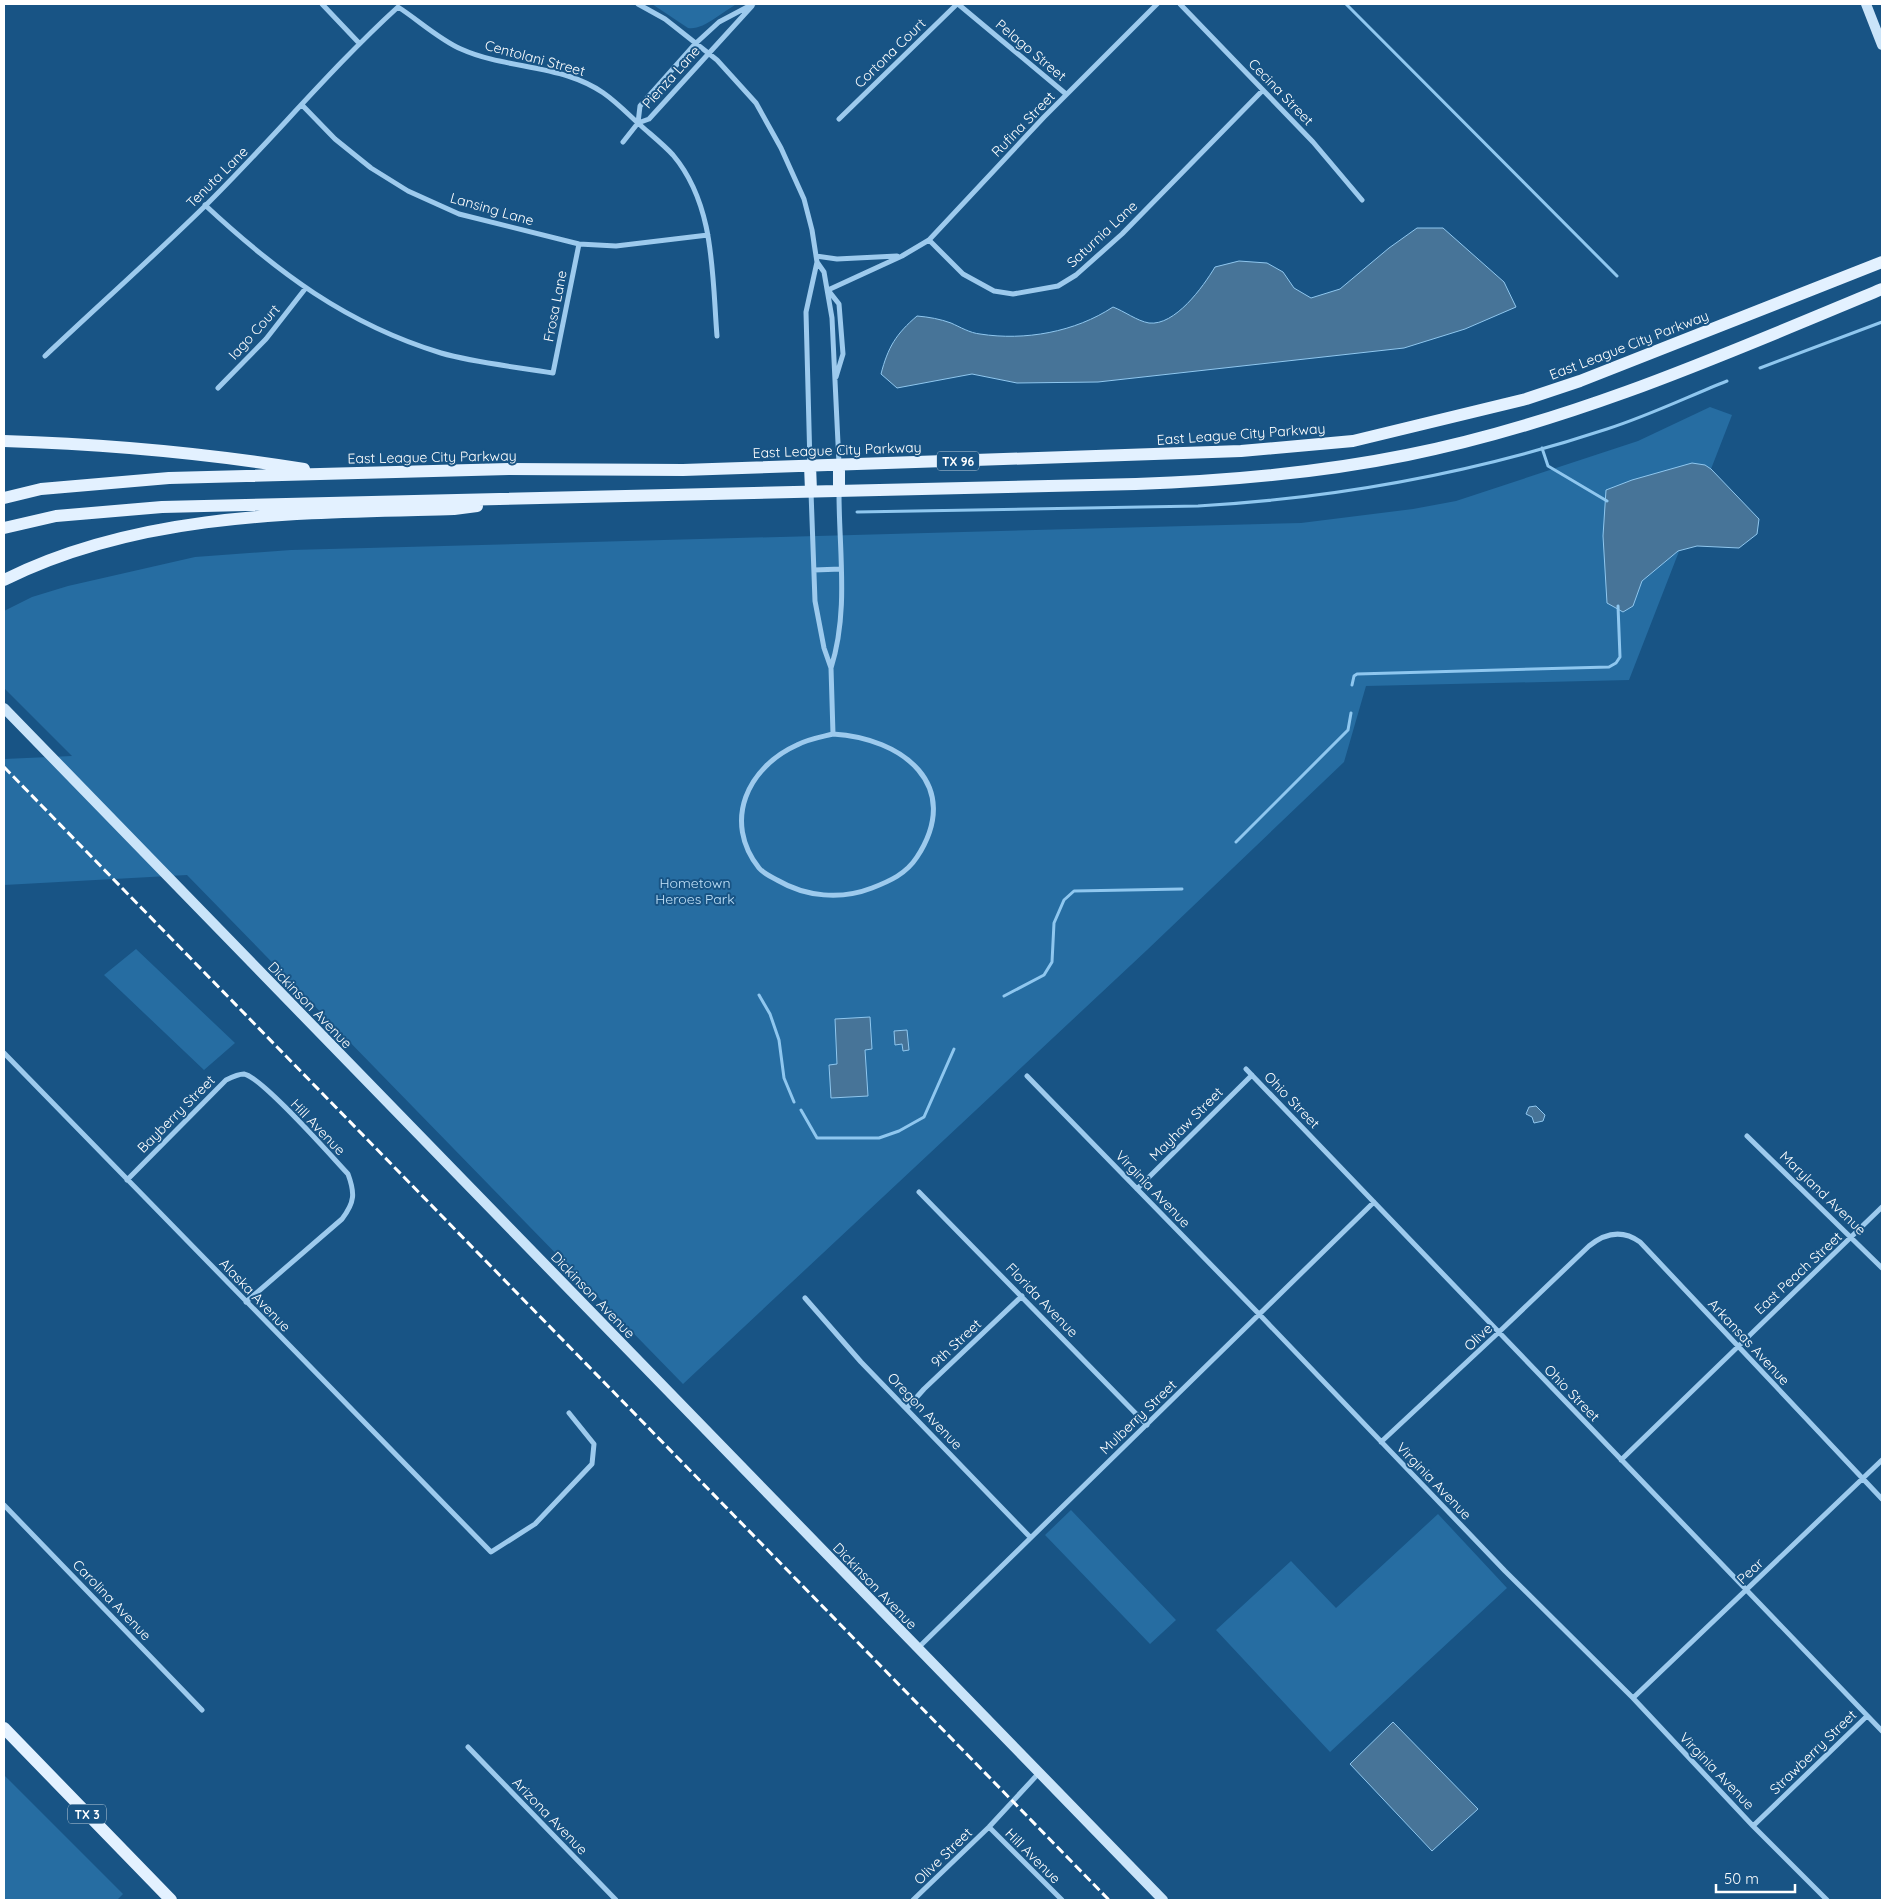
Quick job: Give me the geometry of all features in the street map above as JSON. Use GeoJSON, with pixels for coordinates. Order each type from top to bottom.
{"type":"FeatureCollection","features":[{"type":"Feature","properties":{"kind":"main road","name":"East League City Parkway"},"geometry":{"type":"LineString","coordinates":[[4,498],[41,489],[169,478],[509,469],[683,470],[1241,451],[1354,441],[1526,399],[1580,381],[1882,262]]}},
{"type":"Feature","properties":{"kind":"main road","name":"TX 96"},"geometry":{"type":"LineString","coordinates":[[4,528],[56,516],[162,507],[1136,484],[1232,480],[1312,471],[1408,455],[1556,416],[1622,393],[1882,289]]}},
{"type":"Feature","properties":{"kind":"main road"},"geometry":{"type":"LineString","coordinates":[[1842,306],[1882,298]]}},
{"type":"Feature","properties":{"kind":"main road"},"geometry":{"type":"LineString","coordinates":[[4,441],[76,444],[229,457],[336,474]]}},
{"type":"Feature","properties":{"kind":"main road"},"geometry":{"type":"LineString","coordinates":[[810,465],[811,491]]}},
{"type":"Feature","properties":{"kind":"main road"},"geometry":{"type":"LineString","coordinates":[[839,465],[839,490]]}},
{"type":"Feature","properties":{"kind":"main road"},"geometry":{"type":"LineString","coordinates":[[4,580],[44,562],[90,546],[187,526],[294,514],[454,509],[529,498]]}},
{"type":"Feature","properties":{"kind":"main road","name":"TX 3"},"geometry":{"type":"LineString","coordinates":[[4,1728],[171,1900]]}},
{"type":"Feature","properties":{"kind":"street"},"geometry":{"type":"LineString","coordinates":[[322,4],[359,43]]}},
{"type":"Feature","properties":{"kind":"street"},"geometry":{"type":"LineString","coordinates":[[638,4],[665,19],[717,60],[756,103],[781,148],[804,199],[812,230],[816,259],[806,312],[810,465]]}},
{"type":"Feature","properties":{"kind":"street","name":"Pienza Lane"},"geometry":{"type":"LineString","coordinates":[[753,4],[650,118],[638,123],[640,106],[695,44],[718,22],[753,4]]}},
{"type":"Feature","properties":{"kind":"street","name":"Pelago Street"},"geometry":{"type":"LineString","coordinates":[[957,4],[1066,94]]}},
{"type":"Feature","properties":{"kind":"street","name":"Cortona Court"},"geometry":{"type":"LineString","coordinates":[[839,118],[957,4]]}},
{"type":"Feature","properties":{"kind":"street","name":"Rufina Street"},"geometry":{"type":"LineString","coordinates":[[828,290],[902,256],[929,240],[1066,94],[1158,4]]}},
{"type":"Feature","properties":{"kind":"street","name":"Cecina Street"},"geometry":{"type":"LineString","coordinates":[[1180,4],[1313,142],[1362,200]]}},
{"type":"Feature","properties":{"kind":"street"},"geometry":{"type":"LineString","coordinates":[[1866,4],[1882,45]]}},
{"type":"Feature","properties":{"kind":"street","name":"Tenuta Lane"},"geometry":{"type":"LineString","coordinates":[[45,356],[206,205],[359,43],[398,7]]}},
{"type":"Feature","properties":{"kind":"street","name":"Centolani Street"},"geometry":{"type":"LineString","coordinates":[[398,7],[460,49],[532,69],[566,76],[589,84],[616,100],[672,155],[686,174],[702,207],[708,235],[717,336]]}},
{"type":"Feature","properties":{"kind":"street","name":"Saturnia Lane"},"geometry":{"type":"LineString","coordinates":[[929,240],[963,274],[994,291],[1014,294],[1058,286],[1076,275],[1122,234],[1263,90]]}},
{"type":"Feature","properties":{"kind":"street","name":"Lansing Lane"},"geometry":{"type":"LineString","coordinates":[[302,105],[335,139],[372,168],[408,190],[459,214],[579,244],[616,246],[708,235]]}},
{"type":"Feature","properties":{"kind":"street"},"geometry":{"type":"LineString","coordinates":[[623,142],[638,123]]}},
{"type":"Feature","properties":{"kind":"street"},"geometry":{"type":"LineString","coordinates":[[206,205],[253,250],[305,289]]}},
{"type":"Feature","properties":{"kind":"street","name":"Frosa Lane"},"geometry":{"type":"LineString","coordinates":[[305,289],[366,324],[442,353],[553,373],[579,244]]}},
{"type":"Feature","properties":{"kind":"street","name":"Rufina Street"},"geometry":{"type":"LineString","coordinates":[[816,259],[902,256]]}},
{"type":"Feature","properties":{"kind":"street"},"geometry":{"type":"LineString","coordinates":[[816,259],[824,272],[832,318],[839,465]]}},
{"type":"Feature","properties":{"kind":"street","name":"Iago Court"},"geometry":{"type":"LineString","coordinates":[[218,388],[266,339],[305,289]]}},
{"type":"Feature","properties":{"kind":"street"},"geometry":{"type":"LineString","coordinates":[[828,290],[839,304],[843,354],[836,377]]}},
{"type":"Feature","properties":{"kind":"street"},"geometry":{"type":"LineString","coordinates":[[831,668],[838,646],[842,620],[839,490]]}},
{"type":"Feature","properties":{"kind":"street"},"geometry":{"type":"LineString","coordinates":[[811,491],[818,620],[831,668],[833,734]]}},
{"type":"Feature","properties":{"kind":"street"},"geometry":{"type":"LineString","coordinates":[[814,570],[841,568]]}},
{"type":"Feature","properties":{"kind":"street","name":"Dickinson Avenue"},"geometry":{"type":"LineString","coordinates":[[4,708],[1038,1774],[1163,1900]]}},
{"type":"Feature","properties":{"kind":"street"},"geometry":{"type":"LineString","coordinates":[[833,734],[874,741],[902,755],[922,776],[934,805],[928,838],[909,868],[896,878],[866,890],[832,895],[790,888],[760,869],[745,842],[741,819],[746,793],[768,762],[798,744],[833,734]]}},
{"type":"Feature","properties":{"kind":"street","name":"Alaska Avenue"},"geometry":{"type":"LineString","coordinates":[[4,1054],[491,1552],[535,1524],[592,1464],[594,1444],[568,1413]]}},
{"type":"Feature","properties":{"kind":"street","name":"Ohio Street"},"geometry":{"type":"LineString","coordinates":[[1246,1069],[1882,1731]]}},
{"type":"Feature","properties":{"kind":"street","name":"Bayberry Street"},"geometry":{"type":"LineString","coordinates":[[127,1180],[226,1080],[235,1075],[246,1074]]}},
{"type":"Feature","properties":{"kind":"street","name":"Hill Avenue"},"geometry":{"type":"LineString","coordinates":[[246,1074],[266,1088],[348,1174],[354,1189],[350,1207],[342,1219],[246,1302]]}},
{"type":"Feature","properties":{"kind":"street","name":"Mayhaw Street"},"geometry":{"type":"LineString","coordinates":[[1137,1189],[1252,1075]]}},
{"type":"Feature","properties":{"kind":"street","name":"Virginia Avenue"},"geometry":{"type":"LineString","coordinates":[[1027,1076],[1259,1314],[1505,1571],[1633,1698],[1753,1826],[1827,1900]]}},
{"type":"Feature","properties":{"kind":"street","name":"Maryland Avenue"},"geometry":{"type":"LineString","coordinates":[[1747,1136],[1882,1268]]}},
{"type":"Feature","properties":{"kind":"street","name":"Florida Avenue"},"geometry":{"type":"LineString","coordinates":[[919,1192],[1147,1425]]}},
{"type":"Feature","properties":{"kind":"street","name":"Mulberry Street"},"geometry":{"type":"LineString","coordinates":[[917,1649],[1030,1536],[1147,1425],[1374,1202]]}},
{"type":"Feature","properties":{"kind":"street","name":"East Peach Street"},"geometry":{"type":"LineString","coordinates":[[1621,1460],[1882,1207]]}},
{"type":"Feature","properties":{"kind":"street","name":"Arkansas Avenue"},"geometry":{"type":"LineString","coordinates":[[1589,1246],[1604,1236],[1612,1234],[1634,1238],[1882,1498]]}},
{"type":"Feature","properties":{"kind":"street","name":"Olive"},"geometry":{"type":"LineString","coordinates":[[1381,1442],[1589,1246]]}},
{"type":"Feature","properties":{"kind":"street","name":"9th Street"},"geometry":{"type":"LineString","coordinates":[[907,1408],[1022,1296]]}},
{"type":"Feature","properties":{"kind":"street","name":"Oregon Avenue"},"geometry":{"type":"LineString","coordinates":[[805,1298],[861,1362],[1030,1536]]}},
{"type":"Feature","properties":{"kind":"street","name":"Pear"},"geometry":{"type":"LineString","coordinates":[[1633,1698],[1882,1460]]}},
{"type":"Feature","properties":{"kind":"street","name":"Carolina Avenue"},"geometry":{"type":"LineString","coordinates":[[4,1505],[202,1710]]}},
{"type":"Feature","properties":{"kind":"street","name":"Strawberry Street"},"geometry":{"type":"LineString","coordinates":[[1753,1826],[1867,1716]]}},
{"type":"Feature","properties":{"kind":"street","name":"Arizona Avenue"},"geometry":{"type":"LineString","coordinates":[[468,1747],[616,1900]]}},
{"type":"Feature","properties":{"kind":"street","name":"Olive Street"},"geometry":{"type":"LineString","coordinates":[[913,1900],[988,1827],[1038,1774]]}},
{"type":"Feature","properties":{"kind":"street","name":"Hill Avenue"},"geometry":{"type":"LineString","coordinates":[[988,1827],[1062,1900]]}},
{"type":"Feature","properties":{"kind":"green space"},"geometry":{"type":"Polygon","coordinates":[[[652,4],[737,4],[706,24],[688,28],[652,4]]]}},
{"type":"Feature","properties":{"kind":"green space","name":"Hometown Heroes Park"},"geometry":{"type":"Polygon","coordinates":[[[1710,407],[1732,415],[1629,680],[1366,686],[1344,762],[1147,950],[683,1384],[187,875],[4,885],[4,759],[72,756],[4,688],[4,611],[32,597],[68,586],[195,557],[291,550],[1301,523],[1413,509],[1456,501],[1638,441],[1710,407]]]}},
{"type":"Feature","properties":{"kind":"green space"},"geometry":{"type":"Polygon","coordinates":[[[136,949],[235,1043],[204,1070],[104,975],[136,949]]]}},
{"type":"Feature","properties":{"kind":"green space"},"geometry":{"type":"Polygon","coordinates":[[[1071,1510],[1176,1620],[1150,1644],[1045,1535],[1071,1510]]]}},
{"type":"Feature","properties":{"kind":"green space"},"geometry":{"type":"Polygon","coordinates":[[[1438,1514],[1507,1588],[1330,1752],[1216,1630],[1291,1561],[1336,1608],[1438,1514]]]}},
{"type":"Feature","properties":{"kind":"green space"},"geometry":{"type":"Polygon","coordinates":[[[4,1775],[123,1894],[117,1900],[4,1900],[4,1775]]]}},
{"type":"Feature","properties":{"kind":"shaded area"},"geometry":{"type":"Polygon","coordinates":[[[1417,228],[1443,228],[1504,282],[1516,307],[1465,329],[1404,348],[1098,382],[1017,383],[972,374],[897,388],[881,374],[887,356],[898,335],[917,316],[943,320],[969,331],[997,336],[1032,335],[1066,328],[1083,323],[1113,307],[1144,322],[1159,322],[1169,318],[1187,304],[1215,267],[1239,261],[1267,263],[1283,272],[1294,288],[1311,298],[1340,289],[1389,248],[1417,228]]]}},
{"type":"Feature","properties":{"kind":"shaded area"},"geometry":{"type":"Polygon","coordinates":[[[1692,463],[1705,465],[1711,469],[1759,519],[1757,534],[1739,548],[1697,546],[1678,551],[1642,581],[1633,606],[1623,612],[1607,603],[1603,536],[1606,490],[1632,480],[1692,463]]]}},
{"type":"Feature","properties":{"kind":"shaded area"},"geometry":{"type":"Polygon","coordinates":[[[870,1017],[872,1049],[865,1050],[868,1096],[831,1098],[829,1065],[837,1064],[835,1019],[870,1017]]]}},
{"type":"Feature","properties":{"kind":"shaded area"},"geometry":{"type":"Polygon","coordinates":[[[907,1030],[909,1050],[903,1051],[902,1044],[895,1045],[894,1031],[907,1030]]]}},
{"type":"Feature","properties":{"kind":"shaded area"},"geometry":{"type":"Polygon","coordinates":[[[1536,1106],[1545,1115],[1543,1121],[1534,1123],[1532,1117],[1526,1114],[1529,1107],[1536,1106]]]}},
{"type":"Feature","properties":{"kind":"shaded area"},"geometry":{"type":"Polygon","coordinates":[[[1393,1722],[1478,1809],[1432,1851],[1350,1764],[1393,1722]]]}},
{"type":"Feature","properties":{"kind":"waterway"},"geometry":{"type":"LineString","coordinates":[[1346,4],[1617,276]]}},
{"type":"Feature","properties":{"kind":"waterway"},"geometry":{"type":"LineString","coordinates":[[1760,368],[1882,322]]}},
{"type":"Feature","properties":{"kind":"waterway"},"geometry":{"type":"LineString","coordinates":[[857,512],[1198,506],[1302,497],[1354,490],[1456,471],[1557,445],[1637,418],[1727,381]]}},
{"type":"Feature","properties":{"kind":"waterway"},"geometry":{"type":"LineString","coordinates":[[1542,448],[1548,466],[1607,501]]}},
{"type":"Feature","properties":{"kind":"waterway"},"geometry":{"type":"LineString","coordinates":[[1352,685],[1354,676],[1357,674],[1609,667],[1616,663],[1620,657],[1618,606]]}},
{"type":"Feature","properties":{"kind":"waterway"},"geometry":{"type":"LineString","coordinates":[[1236,842],[1348,730],[1351,713]]}},
{"type":"Feature","properties":{"kind":"waterway"},"geometry":{"type":"LineString","coordinates":[[1004,996],[1044,975],[1052,962],[1054,923],[1064,900],[1074,891],[1182,889]]}},
{"type":"Feature","properties":{"kind":"waterway"},"geometry":{"type":"LineString","coordinates":[[759,995],[770,1014],[779,1040],[784,1078],[794,1102]]}},
{"type":"Feature","properties":{"kind":"waterway"},"geometry":{"type":"LineString","coordinates":[[801,1110],[817,1138],[879,1138],[899,1131],[924,1117],[954,1049]]}},
{"type":"Feature","properties":{"kind":"railway"},"geometry":{"type":"LineString","coordinates":[[4,767],[1109,1900]]}}]}
